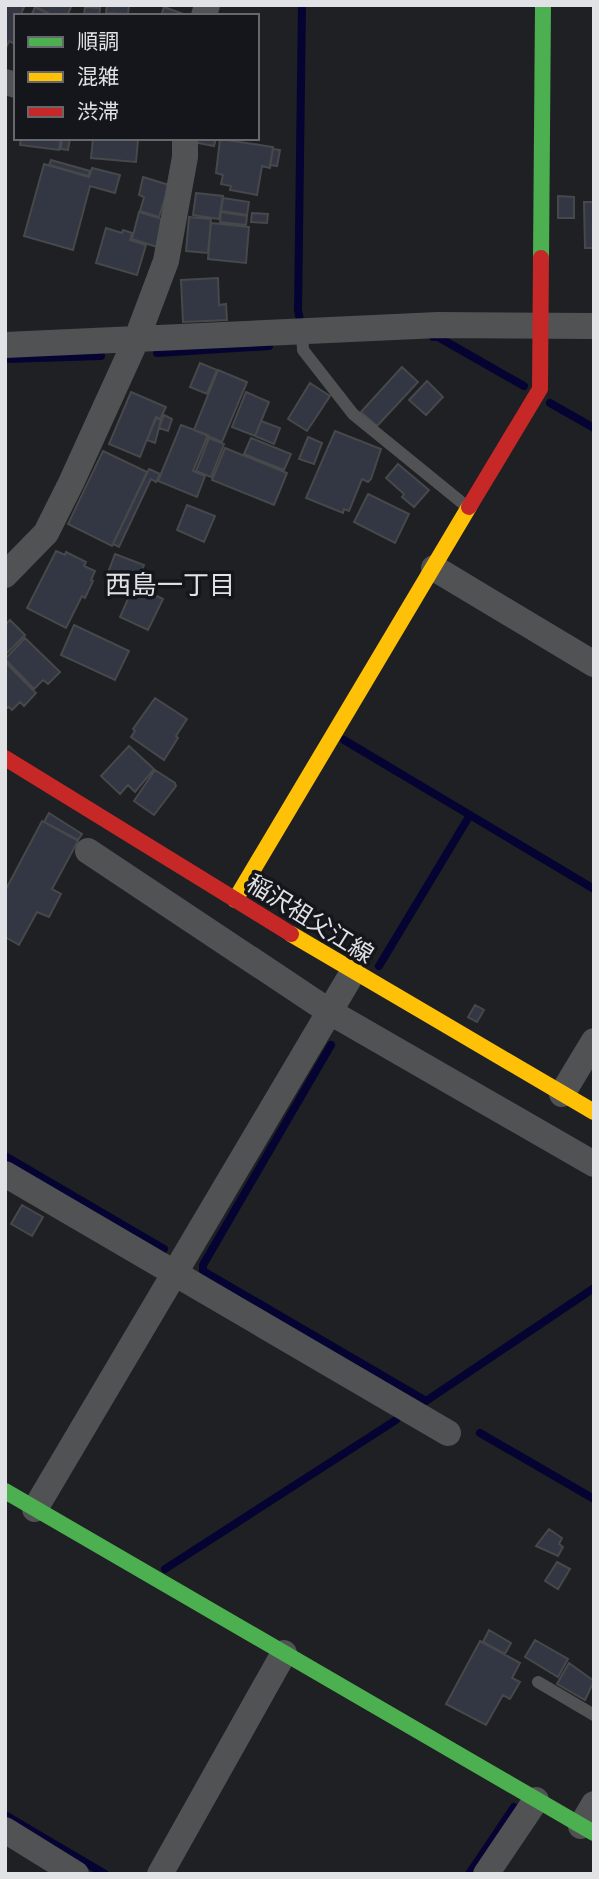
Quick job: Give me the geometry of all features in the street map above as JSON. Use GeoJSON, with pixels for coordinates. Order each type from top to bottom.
{"type":"FeatureCollection","features":[{"type":"Feature","properties":{"kind":"street"},"geometry":{"type":"LineString","coordinates":[[235,900],[540,388],[543,5]]}},
{"type":"Feature","properties":{"kind":"street"},"geometry":{"type":"LineString","coordinates":[[5,575],[46,533],[136,338],[166,261],[185,157],[185,140]]}},
{"type":"Feature","properties":{"kind":"street"},"geometry":{"type":"LineString","coordinates":[[5,345],[439,325],[594,326]]}},
{"type":"Feature","properties":{"kind":"street"},"geometry":{"type":"LineString","coordinates":[[433,568],[594,664]]}},
{"type":"Feature","properties":{"kind":"street","name":"稲沢祖父江線"},"geometry":{"type":"LineString","coordinates":[[5,758],[353,972],[594,1112]]}},
{"type":"Feature","properties":{"kind":"street"},"geometry":{"type":"LineString","coordinates":[[88,852],[330,1012],[594,1164]]}},
{"type":"Feature","properties":{"kind":"street"},"geometry":{"type":"LineString","coordinates":[[35,1509],[353,972]]}},
{"type":"Feature","properties":{"kind":"street"},"geometry":{"type":"LineString","coordinates":[[562,1094],[594,1041]]}},
{"type":"Feature","properties":{"kind":"street"},"geometry":{"type":"LineString","coordinates":[[5,1174],[448,1433]]}},
{"type":"Feature","properties":{"kind":"street"},"geometry":{"type":"LineString","coordinates":[[5,1491],[536,1800],[590,1821]]}},
{"type":"Feature","properties":{"kind":"street"},"geometry":{"type":"LineString","coordinates":[[160,1874],[284,1653]]}},
{"type":"Feature","properties":{"kind":"street"},"geometry":{"type":"LineString","coordinates":[[486,1874],[536,1800]]}},
{"type":"Feature","properties":{"kind":"street"},"geometry":{"type":"LineString","coordinates":[[5,1830],[76,1874]]}},
{"type":"Feature","properties":{"kind":"lane"},"geometry":{"type":"LineString","coordinates":[[302,331],[303,351],[353,414],[469,508]]}},
{"type":"Feature","properties":{"kind":"lane"},"geometry":{"type":"LineString","coordinates":[[537,1682],[594,1715]]}},
{"type":"Feature","properties":{"kind":"building"},"geometry":{"type":"Polygon","coordinates":[[[5,5],[25,5],[21,14],[14,14],[14,44],[9,41],[5,50],[5,5]]]}},
{"type":"Feature","properties":{"kind":"building"},"geometry":{"type":"Polygon","coordinates":[[[72,5],[68,14],[50,14],[34,6],[72,5]]]}},
{"type":"Feature","properties":{"kind":"building"},"geometry":{"type":"Polygon","coordinates":[[[107,5],[129,5],[128,14],[106,13],[107,5]]]}},
{"type":"Feature","properties":{"kind":"building"},"geometry":{"type":"Polygon","coordinates":[[[35,7],[49,14],[32,14],[35,7]]]}},
{"type":"Feature","properties":{"kind":"building"},"geometry":{"type":"Polygon","coordinates":[[[85,7],[100,8],[99,14],[84,14],[85,7]]]}},
{"type":"Feature","properties":{"kind":"building"},"geometry":{"type":"Polygon","coordinates":[[[164,7],[183,14],[162,14],[164,7]]]}},
{"type":"Feature","properties":{"kind":"building"},"geometry":{"type":"Polygon","coordinates":[[[21,140],[61,140],[59,150],[20,145],[21,140]]]}},
{"type":"Feature","properties":{"kind":"building"},"geometry":{"type":"Polygon","coordinates":[[[62,140],[70,140],[68,150],[61,149],[62,140]]]}},
{"type":"Feature","properties":{"kind":"building"},"geometry":{"type":"Polygon","coordinates":[[[93,140],[138,140],[136,162],[91,158],[93,140]]]}},
{"type":"Feature","properties":{"kind":"building"},"geometry":{"type":"Polygon","coordinates":[[[194,140],[216,140],[214,146],[194,140]]]}},
{"type":"Feature","properties":{"kind":"building"},"geometry":{"type":"Polygon","coordinates":[[[220,140],[273,147],[270,168],[262,166],[257,195],[230,190],[231,186],[221,184],[223,175],[216,173],[220,140]]]}},
{"type":"Feature","properties":{"kind":"building"},"geometry":{"type":"Polygon","coordinates":[[[273,149],[280,150],[277,166],[270,165],[273,149]]]}},
{"type":"Feature","properties":{"kind":"building"},"geometry":{"type":"Polygon","coordinates":[[[51,160],[90,171],[88,176],[49,165],[51,160]]]}},
{"type":"Feature","properties":{"kind":"building"},"geometry":{"type":"Polygon","coordinates":[[[44,164],[89,177],[92,168],[120,175],[115,193],[90,186],[73,250],[24,236],[44,164]]]}},
{"type":"Feature","properties":{"kind":"building"},"geometry":{"type":"Polygon","coordinates":[[[143,177],[169,185],[159,217],[140,211],[144,197],[139,195],[143,177]]]}},
{"type":"Feature","properties":{"kind":"building"},"geometry":{"type":"Polygon","coordinates":[[[196,193],[223,196],[219,219],[193,215],[196,193]]]}},
{"type":"Feature","properties":{"kind":"building"},"geometry":{"type":"Polygon","coordinates":[[[558,196],[574,197],[574,218],[558,218],[558,196]]]}},
{"type":"Feature","properties":{"kind":"building"},"geometry":{"type":"Polygon","coordinates":[[[223,198],[249,202],[247,215],[221,211],[223,198]]]}},
{"type":"Feature","properties":{"kind":"building"},"geometry":{"type":"Polygon","coordinates":[[[584,202],[594,202],[594,248],[585,248],[584,202]]]}},
{"type":"Feature","properties":{"kind":"building"},"geometry":{"type":"Polygon","coordinates":[[[139,212],[166,220],[157,247],[132,239],[139,212]]]}},
{"type":"Feature","properties":{"kind":"building"},"geometry":{"type":"Polygon","coordinates":[[[221,212],[247,216],[246,225],[220,222],[221,212]]]}},
{"type":"Feature","properties":{"kind":"building"},"geometry":{"type":"Polygon","coordinates":[[[252,213],[268,214],[267,223],[251,222],[252,213]]]}},
{"type":"Feature","properties":{"kind":"building"},"geometry":{"type":"Polygon","coordinates":[[[189,217],[211,219],[208,253],[186,251],[189,217]]]}},
{"type":"Feature","properties":{"kind":"building"},"geometry":{"type":"Polygon","coordinates":[[[211,223],[249,227],[246,263],[208,259],[211,223]]]}},
{"type":"Feature","properties":{"kind":"building"},"geometry":{"type":"Polygon","coordinates":[[[106,228],[132,233],[130,240],[146,245],[137,275],[96,263],[106,228]]]}},
{"type":"Feature","properties":{"kind":"building"},"geometry":{"type":"Polygon","coordinates":[[[218,278],[219,305],[226,304],[227,320],[183,322],[181,280],[218,278]]]}},
{"type":"Feature","properties":{"kind":"building"},"geometry":{"type":"Polygon","coordinates":[[[200,363],[217,370],[207,394],[190,387],[200,363]]]}},
{"type":"Feature","properties":{"kind":"building"},"geometry":{"type":"Polygon","coordinates":[[[402,367],[418,382],[377,426],[361,412],[402,367]]]}},
{"type":"Feature","properties":{"kind":"building"},"geometry":{"type":"Polygon","coordinates":[[[218,370],[247,382],[222,442],[194,430],[218,370]]]}},
{"type":"Feature","properties":{"kind":"building"},"geometry":{"type":"Polygon","coordinates":[[[427,381],[443,397],[426,415],[409,400],[427,381]]]}},
{"type":"Feature","properties":{"kind":"building"},"geometry":{"type":"Polygon","coordinates":[[[310,383],[330,396],[307,431],[288,419],[310,383]]]}},
{"type":"Feature","properties":{"kind":"building"},"geometry":{"type":"Polygon","coordinates":[[[131,392],[166,407],[160,419],[156,417],[140,457],[109,444],[131,392]]]}},
{"type":"Feature","properties":{"kind":"building"},"geometry":{"type":"Polygon","coordinates":[[[246,392],[269,402],[255,436],[232,427],[246,392]]]}},
{"type":"Feature","properties":{"kind":"building"},"geometry":{"type":"Polygon","coordinates":[[[164,415],[172,419],[168,431],[159,428],[164,415]]]}},
{"type":"Feature","properties":{"kind":"building"},"geometry":{"type":"Polygon","coordinates":[[[156,418],[161,420],[155,443],[147,440],[156,418]]]}},
{"type":"Feature","properties":{"kind":"building"},"geometry":{"type":"Polygon","coordinates":[[[261,421],[280,428],[274,444],[255,436],[261,421]]]}},
{"type":"Feature","properties":{"kind":"building"},"geometry":{"type":"Polygon","coordinates":[[[181,425],[208,435],[193,471],[205,476],[197,497],[158,481],[181,425]]]}},
{"type":"Feature","properties":{"kind":"building"},"geometry":{"type":"Polygon","coordinates":[[[335,431],[381,449],[371,479],[368,482],[362,479],[349,511],[344,509],[343,513],[306,498],[335,431]]]}},
{"type":"Feature","properties":{"kind":"building"},"geometry":{"type":"Polygon","coordinates":[[[308,437],[322,443],[314,464],[299,459],[308,437]]]}},
{"type":"Feature","properties":{"kind":"building"},"geometry":{"type":"Polygon","coordinates":[[[209,438],[224,444],[211,477],[196,471],[209,438]]]}},
{"type":"Feature","properties":{"kind":"building"},"geometry":{"type":"Polygon","coordinates":[[[251,438],[291,454],[284,470],[244,454],[251,438]]]}},
{"type":"Feature","properties":{"kind":"building"},"geometry":{"type":"Polygon","coordinates":[[[225,448],[287,473],[274,505],[212,480],[225,448]]]}},
{"type":"Feature","properties":{"kind":"building"},"geometry":{"type":"Polygon","coordinates":[[[103,451],[147,472],[112,546],[68,524],[103,451]]]}},
{"type":"Feature","properties":{"kind":"building"},"geometry":{"type":"Polygon","coordinates":[[[398,464],[429,490],[414,507],[386,478],[398,464]]]}},
{"type":"Feature","properties":{"kind":"building"},"geometry":{"type":"Polygon","coordinates":[[[149,469],[160,474],[156,482],[151,479],[119,547],[113,544],[149,469]]]}},
{"type":"Feature","properties":{"kind":"building"},"geometry":{"type":"Polygon","coordinates":[[[368,494],[409,514],[395,543],[354,522],[368,494]]]}},
{"type":"Feature","properties":{"kind":"building"},"geometry":{"type":"Polygon","coordinates":[[[187,505],[215,516],[204,542],[177,530],[187,505]]]}},
{"type":"Feature","properties":{"kind":"building"},"geometry":{"type":"Polygon","coordinates":[[[56,551],[65,555],[66,552],[86,562],[84,566],[95,571],[85,598],[82,596],[66,628],[27,608],[56,551]]]}},
{"type":"Feature","properties":{"kind":"building"},"geometry":{"type":"Polygon","coordinates":[[[115,554],[144,565],[142,570],[148,572],[142,587],[133,584],[132,588],[106,578],[115,554]]]}},
{"type":"Feature","properties":{"kind":"building"},"geometry":{"type":"Polygon","coordinates":[[[134,585],[163,599],[148,630],[120,617],[134,585]]]}},
{"type":"Feature","properties":{"kind":"building"},"geometry":{"type":"Polygon","coordinates":[[[10,620],[25,635],[5,655],[5,625],[10,620]]]}},
{"type":"Feature","properties":{"kind":"building"},"geometry":{"type":"Polygon","coordinates":[[[74,625],[129,651],[115,680],[61,655],[74,625]]]}},
{"type":"Feature","properties":{"kind":"building"},"geometry":{"type":"Polygon","coordinates":[[[25,638],[60,672],[48,684],[43,680],[34,689],[5,659],[25,638]]]}},
{"type":"Feature","properties":{"kind":"building"},"geometry":{"type":"Polygon","coordinates":[[[5,662],[36,693],[24,706],[20,702],[12,710],[9,707],[5,709],[5,662]]]}},
{"type":"Feature","properties":{"kind":"building"},"geometry":{"type":"Polygon","coordinates":[[[155,698],[187,719],[164,760],[131,737],[135,731],[133,729],[155,698]]]}},
{"type":"Feature","properties":{"kind":"building"},"geometry":{"type":"Polygon","coordinates":[[[129,746],[154,769],[135,792],[128,785],[120,794],[101,776],[129,746]]]}},
{"type":"Feature","properties":{"kind":"building"},"geometry":{"type":"Polygon","coordinates":[[[155,770],[176,786],[154,815],[134,801],[155,770]]]}},
{"type":"Feature","properties":{"kind":"building"},"geometry":{"type":"Polygon","coordinates":[[[49,813],[82,834],[78,840],[44,822],[49,813]]]}},
{"type":"Feature","properties":{"kind":"building"},"geometry":{"type":"Polygon","coordinates":[[[42,821],[78,841],[52,889],[61,894],[49,917],[37,912],[19,945],[5,937],[5,891],[42,821]]]}},
{"type":"Feature","properties":{"kind":"building"},"geometry":{"type":"Polygon","coordinates":[[[475,1005],[484,1010],[477,1022],[468,1017],[475,1005]]]}},
{"type":"Feature","properties":{"kind":"building"},"geometry":{"type":"Polygon","coordinates":[[[22,1205],[43,1217],[32,1236],[11,1224],[22,1205]]]}},
{"type":"Feature","properties":{"kind":"building"},"geometry":{"type":"Polygon","coordinates":[[[549,1529],[562,1538],[559,1544],[563,1547],[558,1556],[536,1546],[549,1529]]]}},
{"type":"Feature","properties":{"kind":"building"},"geometry":{"type":"Polygon","coordinates":[[[557,1562],[570,1569],[558,1589],[545,1581],[557,1562]]]}},
{"type":"Feature","properties":{"kind":"building"},"geometry":{"type":"Polygon","coordinates":[[[489,1630],[511,1643],[505,1654],[483,1642],[489,1630]]]}},
{"type":"Feature","properties":{"kind":"building"},"geometry":{"type":"Polygon","coordinates":[[[535,1640],[568,1659],[558,1677],[525,1657],[535,1640]]]}},
{"type":"Feature","properties":{"kind":"building"},"geometry":{"type":"Polygon","coordinates":[[[480,1641],[520,1663],[512,1678],[520,1682],[510,1699],[503,1695],[486,1725],[446,1704],[480,1641]]]}},
{"type":"Feature","properties":{"kind":"building"},"geometry":{"type":"Polygon","coordinates":[[[569,1663],[594,1681],[585,1700],[557,1684],[569,1663]]]}},
{"type":"Feature","properties":{"kind":"waterway"},"geometry":{"type":"LineString","coordinates":[[300,321],[302,5]]}},
{"type":"Feature","properties":{"kind":"waterway"},"geometry":{"type":"LineString","coordinates":[[433,337],[438,337],[524,386]]}},
{"type":"Feature","properties":{"kind":"waterway"},"geometry":{"type":"LineString","coordinates":[[157,353],[269,346]]}},
{"type":"Feature","properties":{"kind":"waterway"},"geometry":{"type":"LineString","coordinates":[[5,359],[101,356]]}},
{"type":"Feature","properties":{"kind":"waterway"},"geometry":{"type":"LineString","coordinates":[[550,403],[594,428]]}},
{"type":"Feature","properties":{"kind":"waterway"},"geometry":{"type":"LineString","coordinates":[[344,740],[594,889]]}},
{"type":"Feature","properties":{"kind":"waterway"},"geometry":{"type":"LineString","coordinates":[[379,966],[470,815]]}},
{"type":"Feature","properties":{"kind":"waterway"},"geometry":{"type":"LineString","coordinates":[[331,1045],[203,1265],[203,1271],[426,1401],[594,1288]]}},
{"type":"Feature","properties":{"kind":"waterway"},"geometry":{"type":"LineString","coordinates":[[5,1156],[164,1249]]}},
{"type":"Feature","properties":{"kind":"waterway"},"geometry":{"type":"LineString","coordinates":[[165,1569],[396,1420]]}},
{"type":"Feature","properties":{"kind":"waterway"},"geometry":{"type":"LineString","coordinates":[[480,1433],[594,1499]]}},
{"type":"Feature","properties":{"kind":"waterway"},"geometry":{"type":"LineString","coordinates":[[469,1874],[514,1807]]}},
{"type":"Feature","properties":{"kind":"waterway"},"geometry":{"type":"LineString","coordinates":[[5,1815],[105,1874]]}},
{"type":"Feature","properties":{"kind":"traffic: fast"},"geometry":{"type":"LineString","coordinates":[[541,258],[543,5]]}},
{"type":"Feature","properties":{"kind":"traffic: fast"},"geometry":{"type":"LineString","coordinates":[[5,1491],[594,1833]]}},
{"type":"Feature","properties":{"kind":"traffic: slow"},"geometry":{"type":"LineString","coordinates":[[235,900],[469,507]]}},
{"type":"Feature","properties":{"kind":"traffic: slow"},"geometry":{"type":"LineString","coordinates":[[291,934],[594,1112]]}},
{"type":"Feature","properties":{"kind":"traffic: jam"},"geometry":{"type":"LineString","coordinates":[[469,507],[540,389],[541,258]]}},
{"type":"Feature","properties":{"kind":"traffic: jam"},"geometry":{"type":"LineString","coordinates":[[5,758],[291,934]]}},
{"type":"Feature","properties":{"kind":"district","name":"西島一丁目"},"geometry":{"type":"Point","coordinates":[170,585]}}]}
